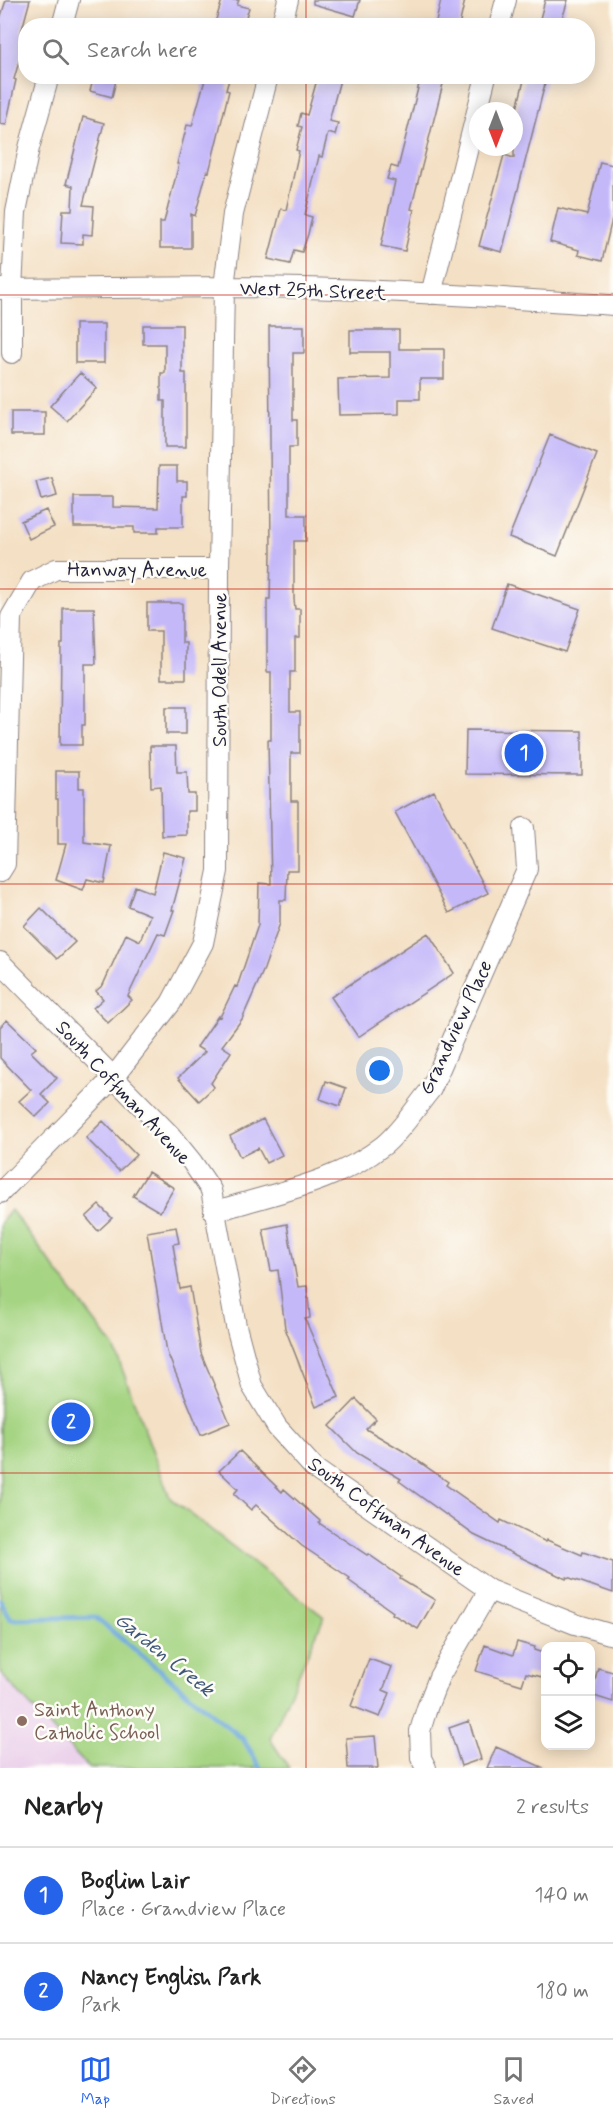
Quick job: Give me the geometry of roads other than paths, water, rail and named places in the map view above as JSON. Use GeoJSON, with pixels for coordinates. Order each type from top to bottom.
{"type":"FeatureCollection","features":[{"type":"Feature","properties":{"kind":"street"},"geometry":{"type":"LineString","coordinates":[[64,18],[69,0]]}},
{"type":"Feature","properties":{"kind":"street"},"geometry":{"type":"LineString","coordinates":[[283,18],[288,0]]}},
{"type":"Feature","properties":{"kind":"street"},"geometry":{"type":"LineString","coordinates":[[501,18],[506,0]]}},
{"type":"Feature","properties":{"kind":"street"},"geometry":{"type":"LineString","coordinates":[[12,353],[6,289],[16,212],[47,84]]}},
{"type":"Feature","properties":{"kind":"street","name":"South Odell Avenue"},"geometry":{"type":"LineString","coordinates":[[0,1193],[113,1078],[171,1003],[203,943],[218,871],[219,569],[224,287],[233,214],[266,84]]}},
{"type":"Feature","properties":{"kind":"street"},"geometry":{"type":"LineString","coordinates":[[431,294],[484,84]]}},
{"type":"Feature","properties":{"kind":"street","name":"West 25th Street"},"geometry":{"type":"LineString","coordinates":[[6,289],[224,287],[431,294],[613,305]]}},
{"type":"Feature","properties":{"kind":"street","name":"Hanway Avenue"},"geometry":{"type":"LineString","coordinates":[[0,872],[5,864],[11,617],[32,581],[56,569],[219,569]]}},
{"type":"Feature","properties":{"kind":"street","name":"Grandview Place"},"geometry":{"type":"LineString","coordinates":[[214,1212],[313,1183],[359,1162],[386,1144],[431,1089],[527,869],[524,828]]}},
{"type":"Feature","properties":{"kind":"street","name":"South Coffman Avenue"},"geometry":{"type":"LineString","coordinates":[[0,962],[170,1135],[211,1190],[236,1326],[252,1386],[277,1427],[315,1469],[489,1590],[575,1624],[613,1635]]}},
{"type":"Feature","properties":{"kind":"street"},"geometry":{"type":"LineString","coordinates":[[426,1768],[421,1758],[420,1731],[427,1708],[439,1677],[489,1590]]}},
{"type":"Feature","properties":{"kind":"waterway","name":"Garden Creek"},"geometry":{"type":"LineString","coordinates":[[0,1600],[11,1619],[95,1617],[244,1740],[260,1768]]}},
{"type":"Feature","properties":{"kind":"place","name":"Boglim Lair"},"geometry":{"type":"Point","coordinates":[524,753]}},
{"type":"Feature","properties":{"kind":"place","name":"Nancy English Park"},"geometry":{"type":"Point","coordinates":[71,1422]}},
{"type":"Feature","properties":{"kind":"place","name":"Saint Anthony Catholic School"},"geometry":{"type":"Point","coordinates":[22,1721]}}]}
